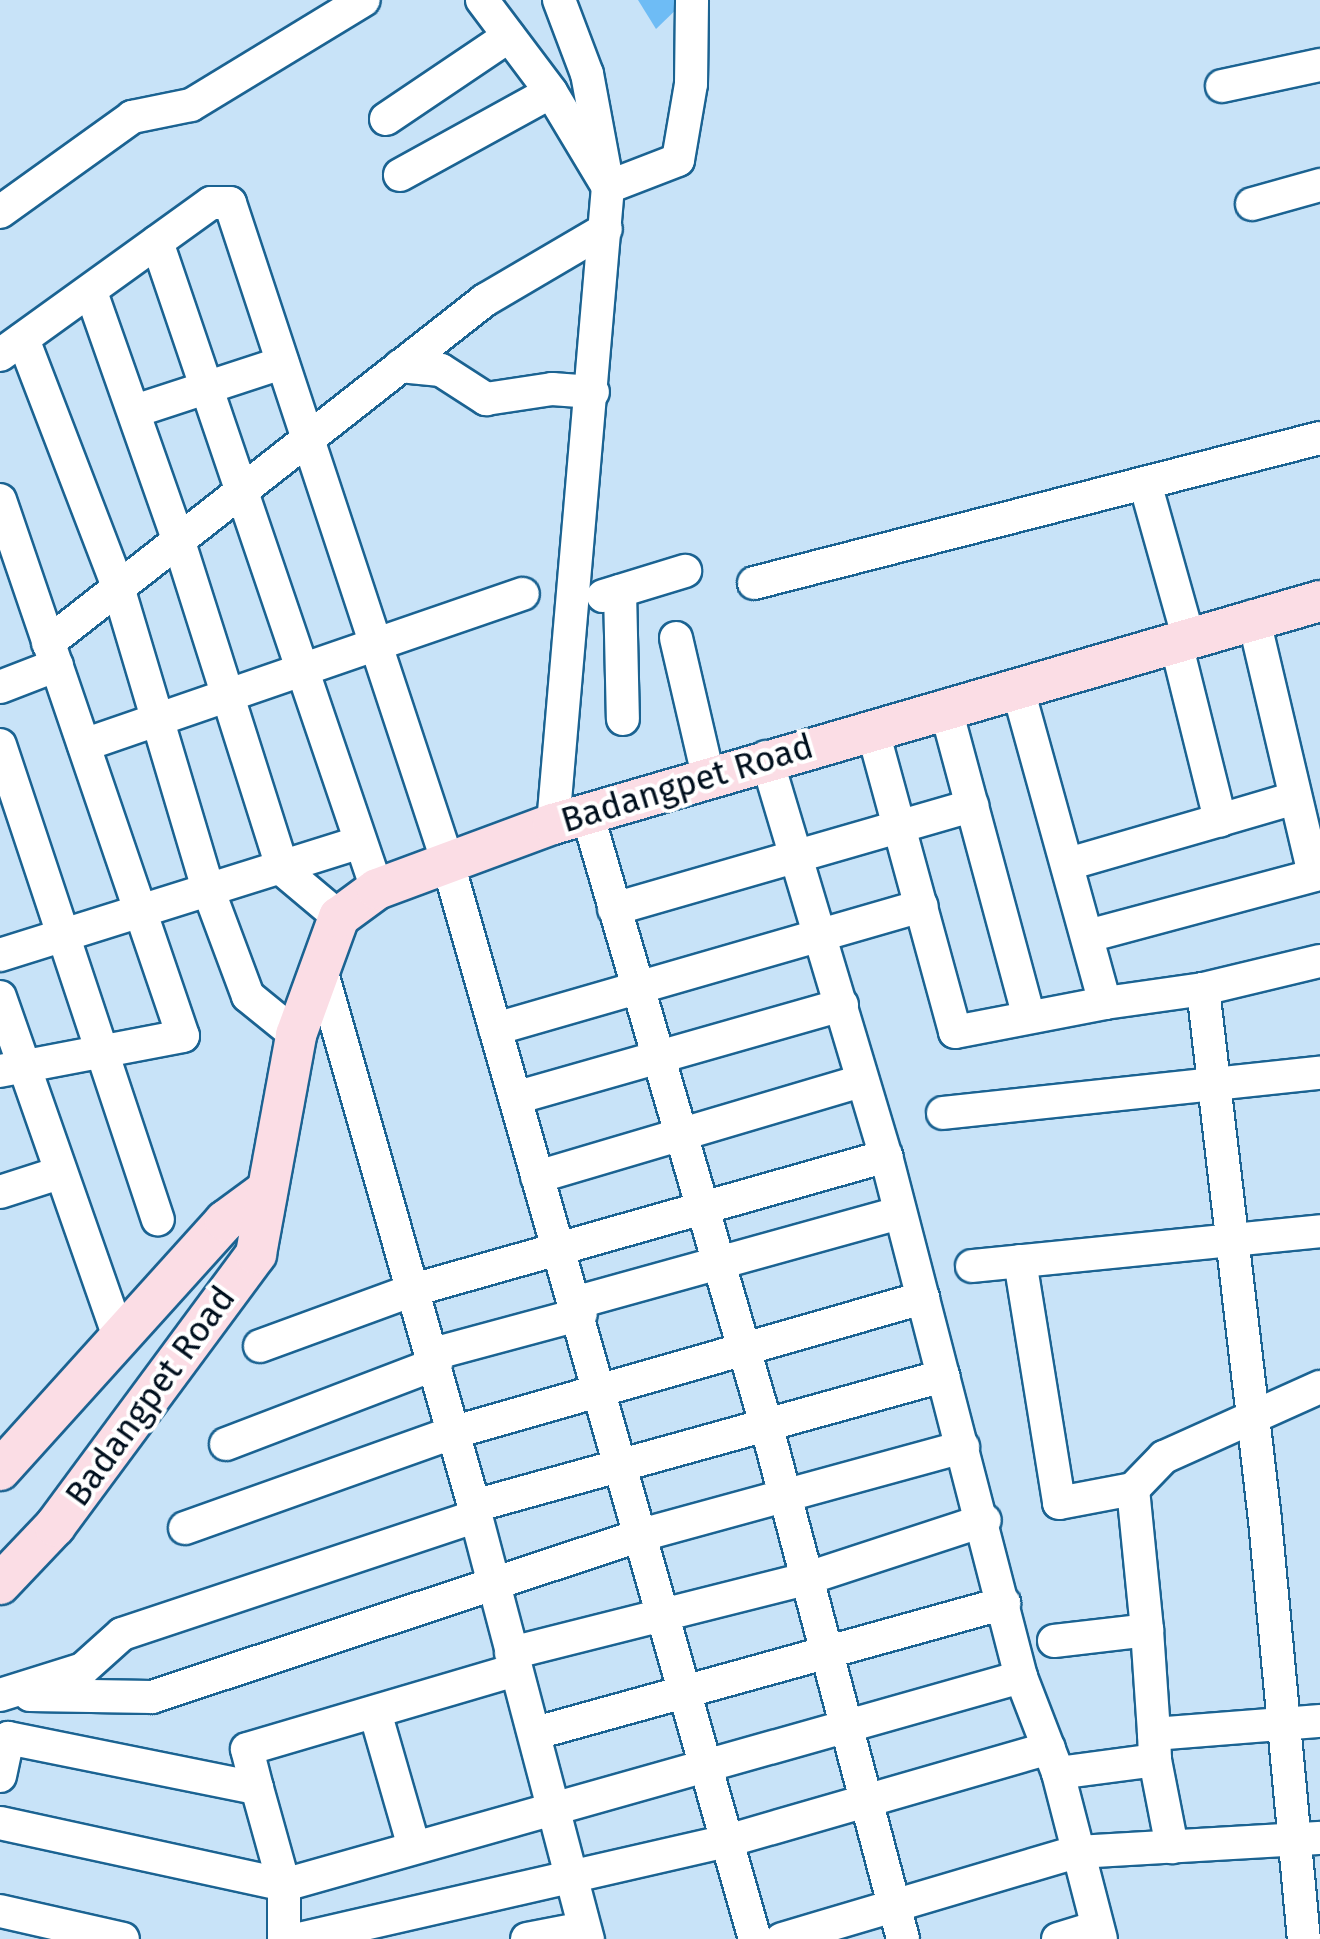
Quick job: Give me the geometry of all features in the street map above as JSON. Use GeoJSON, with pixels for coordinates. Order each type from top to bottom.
{"type":"FeatureCollection","features":[{"type":"Feature","properties":{"kind":"main road","name":"Badangpet Road"},"geometry":{"type":"LineString","coordinates":[[0,1584],[55,1526],[256,1254],[296,1035],[340,916],[377,888],[448,860],[708,774],[1253,616],[1320,602]]}},
{"type":"Feature","properties":{"kind":"main road","name":"Badangpet Road"},"geometry":{"type":"LineString","coordinates":[[0,1470],[225,1221],[267,1190]]}},
{"type":"Feature","properties":{"kind":"street"},"geometry":{"type":"LineString","coordinates":[[0,212],[132,118],[190,105],[364,0]]}},
{"type":"Feature","properties":{"kind":"street"},"geometry":{"type":"LineString","coordinates":[[482,0],[551,92],[608,187]]}},
{"type":"Feature","properties":{"kind":"street"},"geometry":{"type":"LineString","coordinates":[[558,0],[587,74],[608,187],[574,604],[570,818],[614,909],[638,986],[766,1424],[898,1924]]}},
{"type":"Feature","properties":{"kind":"street"},"geometry":{"type":"LineString","coordinates":[[608,187],[678,160],[691,84],[692,0]]}},
{"type":"Feature","properties":{"kind":"street"},"geometry":{"type":"LineString","coordinates":[[386,119],[509,36]]}},
{"type":"Feature","properties":{"kind":"street"},"geometry":{"type":"LineString","coordinates":[[1222,86],[1320,65]]}},
{"type":"Feature","properties":{"kind":"street"},"geometry":{"type":"LineString","coordinates":[[400,175],[551,92]]}},
{"type":"Feature","properties":{"kind":"street"},"geometry":{"type":"LineString","coordinates":[[1252,204],[1320,185]]}},
{"type":"Feature","properties":{"kind":"street"},"geometry":{"type":"LineString","coordinates":[[296,1035],[248,996],[208,889],[118,587],[12,348],[211,203],[230,203],[448,860],[537,1177],[564,1251],[662,1614],[756,1939]]}},
{"type":"Feature","properties":{"kind":"street"},"geometry":{"type":"LineString","coordinates":[[0,687],[53,654],[118,587],[244,494],[485,300],[606,228]]}},
{"type":"Feature","properties":{"kind":"street"},"geometry":{"type":"LineString","coordinates":[[156,242],[209,385],[377,888]]}},
{"type":"Feature","properties":{"kind":"street"},"geometry":{"type":"LineString","coordinates":[[90,292],[136,411],[282,870],[340,916]]}},
{"type":"Feature","properties":{"kind":"street"},"geometry":{"type":"LineString","coordinates":[[136,411],[282,364]]}},
{"type":"Feature","properties":{"kind":"street"},"geometry":{"type":"LineString","coordinates":[[400,366],[440,370],[486,400],[552,389],[593,392]]}},
{"type":"Feature","properties":{"kind":"street"},"geometry":{"type":"LineString","coordinates":[[754,583],[1320,438]]}},
{"type":"Feature","properties":{"kind":"street"},"geometry":{"type":"LineString","coordinates":[[1145,483],[1220,820]]}},
{"type":"Feature","properties":{"kind":"street"},"geometry":{"type":"LineString","coordinates":[[0,500],[183,1036],[12,1067]]}},
{"type":"Feature","properties":{"kind":"street"},"geometry":{"type":"LineString","coordinates":[[574,604],[684,571]]}},
{"type":"Feature","properties":{"kind":"street"},"geometry":{"type":"LineString","coordinates":[[620,590],[623,719]]}},
{"type":"Feature","properties":{"kind":"street"},"geometry":{"type":"LineString","coordinates":[[84,745],[301,667],[522,594]]}},
{"type":"Feature","properties":{"kind":"street"},"geometry":{"type":"LineString","coordinates":[[1088,936],[1317,874],[1292,799],[1253,616]]}},
{"type":"Feature","properties":{"kind":"street"},"geometry":{"type":"LineString","coordinates":[[676,638],[708,774]]}},
{"type":"Feature","properties":{"kind":"street"},"geometry":{"type":"LineString","coordinates":[[1017,686],[1105,1003]]}},
{"type":"Feature","properties":{"kind":"street"},"geometry":{"type":"LineString","coordinates":[[945,706],[1029,1016]]}},
{"type":"Feature","properties":{"kind":"street"},"geometry":{"type":"LineString","coordinates":[[872,728],[955,1032],[1029,1016],[1203,989],[1320,961]]}},
{"type":"Feature","properties":{"kind":"street"},"geometry":{"type":"LineString","coordinates":[[0,745],[158,1220]]}},
{"type":"Feature","properties":{"kind":"street"},"geometry":{"type":"LineString","coordinates":[[766,757],[801,858],[886,1156],[898,1213],[985,1520],[1020,1677],[1053,1760],[1099,1933],[1058,1939]]}},
{"type":"Feature","properties":{"kind":"street"},"geometry":{"type":"LineString","coordinates":[[1068,864],[1292,799]]}},
{"type":"Feature","properties":{"kind":"street"},"geometry":{"type":"LineString","coordinates":[[614,909],[972,806]]}},
{"type":"Feature","properties":{"kind":"street"},"geometry":{"type":"LineString","coordinates":[[0,955],[140,908],[282,870],[360,842]]}},
{"type":"Feature","properties":{"kind":"street"},"geometry":{"type":"LineString","coordinates":[[495,1029],[922,906]]}},
{"type":"Feature","properties":{"kind":"street"},"geometry":{"type":"LineString","coordinates":[[320,966],[435,1359],[491,1586],[536,1733],[551,1806],[586,1933],[528,1939]]}},
{"type":"Feature","properties":{"kind":"street"},"geometry":{"type":"LineString","coordinates":[[1203,989],[1234,1239],[1283,1727],[1308,1839],[1304,1939]]}},
{"type":"Feature","properties":{"kind":"street"},"geometry":{"type":"LineString","coordinates":[[0,998],[12,1067],[59,1173],[120,1340]]}},
{"type":"Feature","properties":{"kind":"street"},"geometry":{"type":"LineString","coordinates":[[515,1098],[842,1005]]}},
{"type":"Feature","properties":{"kind":"street"},"geometry":{"type":"LineString","coordinates":[[942,1113],[1320,1072]]}},
{"type":"Feature","properties":{"kind":"street"},"geometry":{"type":"LineString","coordinates":[[537,1177],[862,1081]]}},
{"type":"Feature","properties":{"kind":"street"},"geometry":{"type":"LineString","coordinates":[[260,1346],[413,1290],[705,1212],[886,1156]]}},
{"type":"Feature","properties":{"kind":"street"},"geometry":{"type":"LineString","coordinates":[[0,1192],[59,1173]]}},
{"type":"Feature","properties":{"kind":"street"},"geometry":{"type":"LineString","coordinates":[[226,1444],[435,1359],[579,1308],[898,1213]]}},
{"type":"Feature","properties":{"kind":"street"},"geometry":{"type":"LineString","coordinates":[[972,1266],[1320,1231]]}},
{"type":"Feature","properties":{"kind":"street"},"geometry":{"type":"LineString","coordinates":[[1020,1261],[1059,1503],[1133,1489],[1164,1457],[1320,1387]]}},
{"type":"Feature","properties":{"kind":"street"},"geometry":{"type":"LineString","coordinates":[[186,1528],[454,1432],[923,1298]]}},
{"type":"Feature","properties":{"kind":"street"},"geometry":{"type":"LineString","coordinates":[[0,1695],[83,1669],[122,1634],[475,1511],[620,1462],[943,1376]]}},
{"type":"Feature","properties":{"kind":"street"},"geometry":{"type":"LineString","coordinates":[[0,1695],[152,1697],[641,1535],[786,1500],[963,1447]]}},
{"type":"Feature","properties":{"kind":"street"},"geometry":{"type":"LineString","coordinates":[[1133,1489],[1154,1747],[1172,1847]]}},
{"type":"Feature","properties":{"kind":"street"},"geometry":{"type":"LineString","coordinates":[[284,1939],[284,1885],[247,1749],[374,1712],[513,1661],[662,1614],[804,1579],[985,1520]]}},
{"type":"Feature","properties":{"kind":"street"},"geometry":{"type":"LineString","coordinates":[[536,1733],[1004,1603]]}},
{"type":"Feature","properties":{"kind":"street"},"geometry":{"type":"LineString","coordinates":[[1054,1641],[1147,1630]]}},
{"type":"Feature","properties":{"kind":"street"},"geometry":{"type":"LineString","coordinates":[[0,1823],[284,1885],[551,1806],[1020,1677]]}},
{"type":"Feature","properties":{"kind":"street"},"geometry":{"type":"LineString","coordinates":[[374,1712],[414,1847]]}},
{"type":"Feature","properties":{"kind":"street"},"geometry":{"type":"LineString","coordinates":[[299,1939],[570,1880],[727,1842],[866,1801],[1053,1760],[1320,1721]]}},
{"type":"Feature","properties":{"kind":"street"},"geometry":{"type":"LineString","coordinates":[[0,1776],[8,1738],[257,1788]]}},
{"type":"Feature","properties":{"kind":"street"},"geometry":{"type":"LineString","coordinates":[[782,1939],[898,1924],[1076,1852],[1308,1839]]}},
{"type":"Feature","properties":{"kind":"street"},"geometry":{"type":"LineString","coordinates":[[0,1911],[124,1939]]}},
{"type":"Feature","properties":{"kind":"water"},"geometry":{"type":"Polygon","coordinates":[[[638,0],[686,0],[656,29],[638,0]]]}}]}
